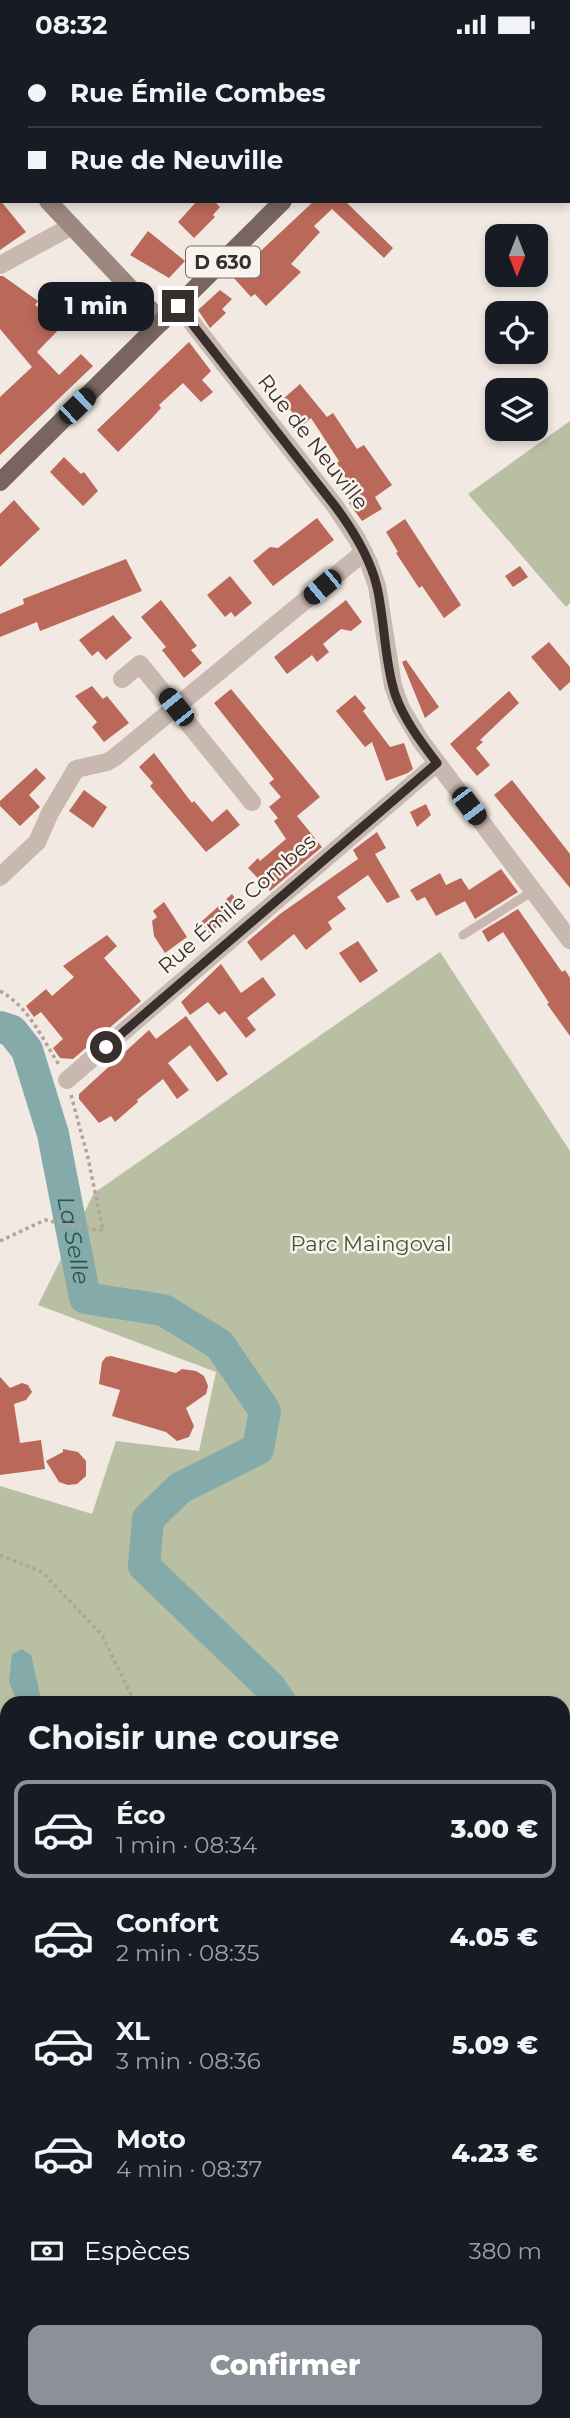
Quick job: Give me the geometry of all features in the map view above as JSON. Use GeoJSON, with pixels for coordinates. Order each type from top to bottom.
{"type":"FeatureCollection","features":[{"type":"Feature","properties":{"kind":"main road","name":"D 630"},"geometry":{"type":"LineString","coordinates":[[0,482],[281,203]]}},
{"type":"Feature","properties":{"kind":"street"},"geometry":{"type":"LineString","coordinates":[[50,203],[162,322]]}},
{"type":"Feature","properties":{"kind":"street"},"geometry":{"type":"LineString","coordinates":[[0,265],[72,226]]}},
{"type":"Feature","properties":{"kind":"street","name":"Rue de Neuville"},"geometry":{"type":"LineString","coordinates":[[178,306],[351,527],[377,586],[390,674],[396,697],[413,731],[570,940]]}},
{"type":"Feature","properties":{"kind":"street"},"geometry":{"type":"LineString","coordinates":[[0,877],[37,842],[50,813],[76,769],[114,758],[364,552]]}},
{"type":"Feature","properties":{"kind":"street"},"geometry":{"type":"LineString","coordinates":[[122,679],[141,664],[252,802]]}},
{"type":"Feature","properties":{"kind":"street","name":"Rue Émile Combes"},"geometry":{"type":"LineString","coordinates":[[67,1080],[437,763]]}},
{"type":"Feature","properties":{"kind":"lane"},"geometry":{"type":"LineString","coordinates":[[463,935],[533,891]]}},
{"type":"Feature","properties":{"kind":"path"},"geometry":{"type":"LineString","coordinates":[[0,991],[12,998],[27,1013],[67,1080],[88,1158],[103,1231],[45,1220],[0,1241]]}},
{"type":"Feature","properties":{"kind":"path"},"geometry":{"type":"LineString","coordinates":[[0,1556],[42,1571],[102,1635],[132,1696]]}},
{"type":"Feature","properties":{"kind":"green space"},"geometry":{"type":"Polygon","coordinates":[[[570,421],[570,603],[566,607],[468,494],[542,441],[548,441],[548,437],[570,421]]]}},
{"type":"Feature","properties":{"kind":"green space","name":"Parc Maingoval"},"geometry":{"type":"Polygon","coordinates":[[[440,952],[570,1151],[570,1696],[0,1696],[0,1486],[92,1514],[116,1441],[199,1451],[216,1372],[38,1305],[94,1193],[440,952]]]}},
{"type":"Feature","properties":{"kind":"water"},"geometry":{"type":"Polygon","coordinates":[[[22,1649],[31,1655],[40,1696],[14,1696],[9,1681],[12,1654],[22,1649]]]}},
{"type":"Feature","properties":{"kind":"building"},"geometry":{"type":"Polygon","coordinates":[[[0,203],[2,203],[26,232],[0,250],[0,203]]]}},
{"type":"Feature","properties":{"kind":"building"},"geometry":{"type":"Polygon","coordinates":[[[195,203],[216,203],[220,207],[213,215],[215,217],[194,238],[178,222],[195,203]]]}},
{"type":"Feature","properties":{"kind":"building"},"geometry":{"type":"Polygon","coordinates":[[[312,203],[347,203],[393,248],[384,258],[332,209],[314,226],[320,232],[291,264],[301,272],[266,306],[255,294],[251,297],[233,277],[312,203]]]}},
{"type":"Feature","properties":{"kind":"building"},"geometry":{"type":"Polygon","coordinates":[[[148,231],[185,261],[169,278],[130,255],[148,231]]]}},
{"type":"Feature","properties":{"kind":"building"},"geometry":{"type":"Polygon","coordinates":[[[0,276],[38,301],[35,305],[63,325],[37,352],[59,375],[81,354],[93,366],[0,455],[0,397],[32,367],[0,329],[0,276]]]}},
{"type":"Feature","properties":{"kind":"building"},"geometry":{"type":"Polygon","coordinates":[[[220,290],[232,299],[222,309],[226,313],[210,328],[198,310],[220,290]]]}},
{"type":"Feature","properties":{"kind":"building"},"geometry":{"type":"Polygon","coordinates":[[[189,342],[211,371],[202,380],[213,392],[201,402],[183,383],[159,405],[161,408],[118,452],[97,430],[189,342]]]}},
{"type":"Feature","properties":{"kind":"building"},"geometry":{"type":"Polygon","coordinates":[[[300,384],[327,417],[333,413],[357,449],[364,445],[392,485],[375,497],[382,509],[362,521],[349,503],[357,497],[337,463],[339,461],[311,418],[303,425],[282,400],[300,384]]]}},
{"type":"Feature","properties":{"kind":"building"},"geometry":{"type":"Polygon","coordinates":[[[64,457],[81,474],[84,472],[98,491],[83,506],[50,472],[64,457]]]}},
{"type":"Feature","properties":{"kind":"building"},"geometry":{"type":"Polygon","coordinates":[[[14,500],[40,529],[0,567],[0,514],[14,500]]]}},
{"type":"Feature","properties":{"kind":"building"},"geometry":{"type":"Polygon","coordinates":[[[317,518],[334,540],[273,586],[253,561],[270,547],[278,548],[317,518]]]}},
{"type":"Feature","properties":{"kind":"building"},"geometry":{"type":"Polygon","coordinates":[[[405,519],[461,605],[444,618],[422,586],[419,588],[386,532],[405,519]]]}},
{"type":"Feature","properties":{"kind":"building"},"geometry":{"type":"Polygon","coordinates":[[[126,559],[142,591],[40,631],[37,622],[0,637],[0,614],[24,604],[23,599],[126,559]]]}},
{"type":"Feature","properties":{"kind":"building"},"geometry":{"type":"Polygon","coordinates":[[[520,566],[528,577],[513,587],[505,576],[520,566]]]}},
{"type":"Feature","properties":{"kind":"building"},"geometry":{"type":"Polygon","coordinates":[[[230,576],[252,603],[235,617],[231,612],[225,617],[207,595],[230,576]]]}},
{"type":"Feature","properties":{"kind":"building"},"geometry":{"type":"Polygon","coordinates":[[[161,600],[197,646],[191,650],[202,663],[184,678],[162,650],[166,647],[141,617],[161,600]]]}},
{"type":"Feature","properties":{"kind":"building"},"geometry":{"type":"Polygon","coordinates":[[[346,600],[362,622],[351,631],[341,629],[323,644],[329,652],[317,662],[312,655],[287,674],[274,657],[346,600]]]}},
{"type":"Feature","properties":{"kind":"building"},"geometry":{"type":"Polygon","coordinates":[[[113,615],[132,638],[106,660],[98,651],[92,656],[79,640],[113,615]]]}},
{"type":"Feature","properties":{"kind":"building"},"geometry":{"type":"Polygon","coordinates":[[[549,642],[570,667],[570,682],[560,691],[531,657],[549,642]]]}},
{"type":"Feature","properties":{"kind":"building"},"geometry":{"type":"Polygon","coordinates":[[[406,660],[439,707],[425,718],[402,662],[406,660]]]}},
{"type":"Feature","properties":{"kind":"building"},"geometry":{"type":"Polygon","coordinates":[[[92,686],[103,699],[107,696],[129,723],[104,742],[92,727],[97,722],[75,696],[92,686]]]}},
{"type":"Feature","properties":{"kind":"building"},"geometry":{"type":"Polygon","coordinates":[[[231,689],[320,797],[297,816],[322,847],[270,891],[248,868],[286,839],[274,821],[278,818],[269,807],[281,797],[269,783],[274,779],[214,703],[231,689]]]}},
{"type":"Feature","properties":{"kind":"building"},"geometry":{"type":"Polygon","coordinates":[[[509,691],[519,703],[480,740],[483,742],[476,748],[490,765],[477,776],[450,744],[509,691]]]}},
{"type":"Feature","properties":{"kind":"building"},"geometry":{"type":"Polygon","coordinates":[[[355,695],[366,708],[363,711],[390,747],[404,743],[413,769],[408,773],[386,781],[372,742],[365,747],[336,711],[355,695]]]}},
{"type":"Feature","properties":{"kind":"building"},"geometry":{"type":"Polygon","coordinates":[[[154,753],[192,803],[194,801],[212,822],[227,809],[240,825],[206,852],[150,786],[153,783],[139,767],[154,753]]]}},
{"type":"Feature","properties":{"kind":"building"},"geometry":{"type":"Polygon","coordinates":[[[36,768],[46,778],[29,795],[40,807],[20,826],[0,806],[0,801],[36,768]]]}},
{"type":"Feature","properties":{"kind":"building"},"geometry":{"type":"Polygon","coordinates":[[[512,780],[570,854],[570,888],[494,795],[512,780]]]}},
{"type":"Feature","properties":{"kind":"building"},"geometry":{"type":"Polygon","coordinates":[[[84,790],[107,807],[93,828],[69,811],[84,790]]]}},
{"type":"Feature","properties":{"kind":"building"},"geometry":{"type":"Polygon","coordinates":[[[426,804],[431,815],[417,827],[410,812],[426,804]]]}},
{"type":"Feature","properties":{"kind":"building"},"geometry":{"type":"Polygon","coordinates":[[[377,832],[386,848],[375,854],[400,897],[387,903],[368,875],[337,897],[346,909],[328,922],[332,929],[306,950],[294,934],[261,961],[247,942],[280,914],[358,859],[353,850],[377,832]]]}},
{"type":"Feature","properties":{"kind":"building"},"geometry":{"type":"Polygon","coordinates":[[[501,869],[518,892],[475,919],[465,901],[436,916],[425,897],[417,901],[410,890],[440,873],[446,885],[461,878],[469,890],[501,869]]]}},
{"type":"Feature","properties":{"kind":"building"},"geometry":{"type":"Polygon","coordinates":[[[232,894],[240,906],[209,934],[201,922],[232,894]]]}},
{"type":"Feature","properties":{"kind":"building"},"geometry":{"type":"Polygon","coordinates":[[[164,902],[187,937],[165,953],[154,936],[152,921],[157,917],[153,911],[164,902]]]}},
{"type":"Feature","properties":{"kind":"building"},"geometry":{"type":"Polygon","coordinates":[[[518,909],[562,972],[565,970],[570,978],[570,1036],[503,932],[488,942],[482,931],[518,909]]]}},
{"type":"Feature","properties":{"kind":"building"},"geometry":{"type":"Polygon","coordinates":[[[107,935],[117,946],[104,958],[141,1001],[73,1059],[60,1058],[53,1048],[63,1039],[41,1012],[34,1017],[26,1006],[46,989],[52,996],[74,977],[63,966],[107,935]]]}},
{"type":"Feature","properties":{"kind":"building"},"geometry":{"type":"Polygon","coordinates":[[[358,941],[378,971],[360,983],[339,953],[358,941]]]}},
{"type":"Feature","properties":{"kind":"building"},"geometry":{"type":"Polygon","coordinates":[[[221,964],[241,993],[263,977],[276,995],[247,1018],[256,1030],[246,1038],[225,1011],[219,1015],[208,1002],[190,1015],[181,1002],[221,964]]]}},
{"type":"Feature","properties":{"kind":"building"},"geometry":{"type":"Polygon","coordinates":[[[186,1016],[228,1074],[217,1082],[190,1045],[168,1063],[189,1090],[177,1099],[163,1079],[115,1122],[111,1116],[99,1123],[79,1099],[79,1094],[149,1030],[156,1039],[186,1016]]]}},
{"type":"Feature","properties":{"kind":"building"},"geometry":{"type":"Polygon","coordinates":[[[111,1356],[176,1373],[182,1369],[196,1371],[204,1376],[208,1386],[206,1394],[186,1408],[194,1426],[189,1437],[177,1441],[166,1432],[112,1416],[120,1390],[99,1384],[102,1362],[111,1356]]]}},
{"type":"Feature","properties":{"kind":"building"},"geometry":{"type":"Polygon","coordinates":[[[0,1377],[10,1388],[22,1383],[28,1385],[32,1392],[26,1400],[14,1404],[20,1443],[41,1440],[45,1469],[0,1475],[0,1377]]]}},
{"type":"Feature","properties":{"kind":"building"},"geometry":{"type":"Polygon","coordinates":[[[63,1449],[78,1452],[86,1461],[86,1476],[77,1484],[59,1482],[46,1461],[63,1452],[63,1449]]]}},
{"type":"Feature","properties":{"kind":"waterway","name":"La Selle"},"geometry":{"type":"LineString","coordinates":[[0,1027],[12,1031],[27,1050],[53,1134],[85,1298],[163,1310],[219,1344],[265,1411],[258,1449],[180,1488],[148,1519],[144,1566],[276,1696]]}},
{"type":"Feature","properties":{"kind":"route"},"geometry":{"type":"LineString","coordinates":[[106,1047],[437,763],[413,731],[396,697],[374,574],[351,527],[178,306]]}}]}
